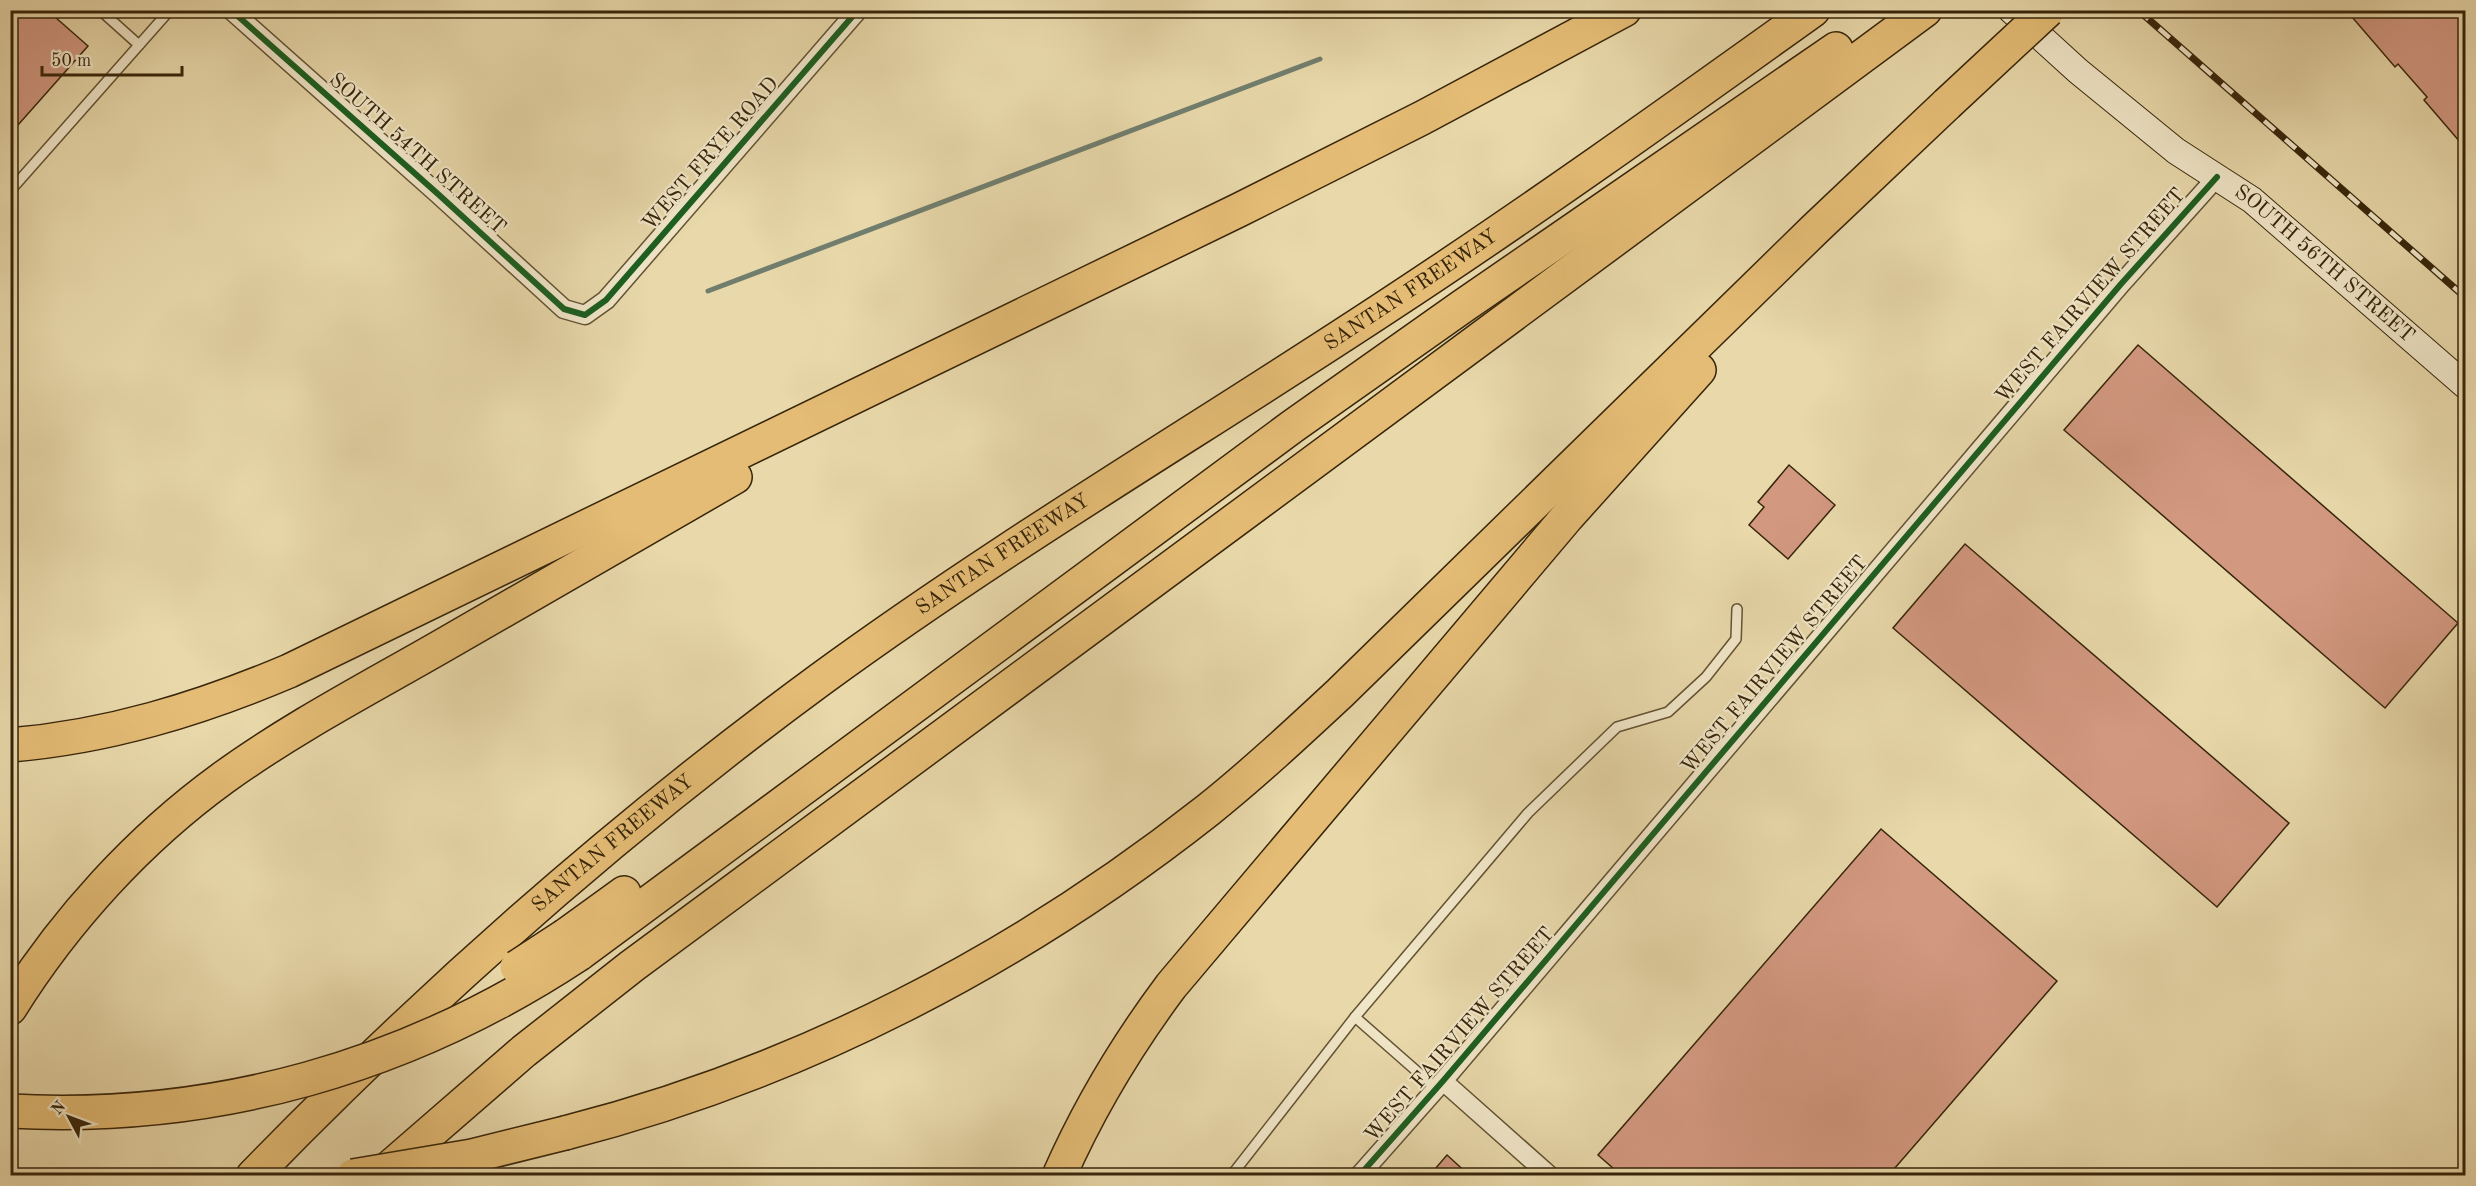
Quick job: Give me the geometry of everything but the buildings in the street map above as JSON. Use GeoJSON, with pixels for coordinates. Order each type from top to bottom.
{"type":"FeatureCollection","features":[{"type":"Feature","properties":{"kind":"highway"},"geometry":{"type":"LineString","coordinates":[[10,745],[61,739],[128,726],[193,709],[257,685],[349,643],[1330,165],[1624,10]]}},
{"type":"Feature","properties":{"kind":"highway","name":"SANTAN FREEWAY"},"geometry":{"type":"LineString","coordinates":[[253,1176],[400,1031],[546,898],[695,776],[812,686],[988,564],[1389,305],[1642,132],[1813,10]]}},
{"type":"Feature","properties":{"kind":"highway"},"geometry":{"type":"LineString","coordinates":[[380,1176],[524,1051],[632,966],[1874,35],[1896,10]]}},
{"type":"Feature","properties":{"kind":"highway"},"geometry":{"type":"LineString","coordinates":[[10,1089],[100,1090],[177,1084],[252,1071],[311,1056],[390,1029],[444,1006],[518,967],[573,945],[1462,306],[1874,35],[1925,10]]}},
{"type":"Feature","properties":{"kind":"highway"},"geometry":{"type":"LineString","coordinates":[[354,1176],[472,1156],[641,1112],[706,1091],[812,1048],[896,1010],[1035,932],[1156,849],[1264,763],[1332,700],[1815,229],[2048,10]]}},
{"type":"Feature","properties":{"kind":"highway"},"geometry":{"type":"LineString","coordinates":[[10,1111],[96,1113],[177,1106],[248,1094],[329,1074],[385,1055],[461,1022],[533,983],[573,945],[1233,442],[1402,321],[1642,132]]}},
{"type":"Feature","properties":{"kind":"highway"},"geometry":{"type":"LineString","coordinates":[[1059,1176],[1105,1084],[1171,986],[1567,517],[1691,380],[1815,229]]}},
{"type":"Feature","properties":{"kind":"highway"},"geometry":{"type":"LineString","coordinates":[[10,1008],[68,927],[105,885],[150,839],[199,796],[247,761],[787,447],[897,376]]}},
{"type":"Feature","properties":{"kind":"main road","name":"SOUTH 56TH STREET"},"geometry":{"type":"LineString","coordinates":[[2011,10],[2078,71],[2176,151],[2252,200],[2466,386]]}},
{"type":"Feature","properties":{"kind":"street","name":"SOUTH 54TH STREET"},"geometry":{"type":"LineString","coordinates":[[231,10],[564,309],[585,315]]}},
{"type":"Feature","properties":{"kind":"street","name":"WEST FRYE ROAD"},"geometry":{"type":"LineString","coordinates":[[585,315],[606,300],[858,10]]}},
{"type":"Feature","properties":{"kind":"street","name":"WEST FAIRVIEW STREET"},"geometry":{"type":"LineString","coordinates":[[1359,1176],[1440,1085],[2121,284],[2217,177]]}},
{"type":"Feature","properties":{"kind":"street"},"geometry":{"type":"LineString","coordinates":[[1440,1085],[1547,1175]]}},
{"type":"Feature","properties":{"kind":"lane"},"geometry":{"type":"LineString","coordinates":[[100,10],[139,45]]}},
{"type":"Feature","properties":{"kind":"lane"},"geometry":{"type":"LineString","coordinates":[[10,191],[170,10]]}},
{"type":"Feature","properties":{"kind":"lane"},"geometry":{"type":"LineString","coordinates":[[1231,1176],[1355,1017],[1528,813],[1617,727],[1668,712],[1706,677],[1736,639],[1737,609]]}},
{"type":"Feature","properties":{"kind":"lane"},"geometry":{"type":"LineString","coordinates":[[1355,1017],[1440,1085]]}},
{"type":"Feature","properties":{"kind":"waterway"},"geometry":{"type":"LineString","coordinates":[[708,291],[1320,59]]}},
{"type":"Feature","properties":{"kind":"railway"},"geometry":{"type":"LineString","coordinates":[[2138,10],[2466,298]]}},
{"type":"Feature","properties":{"kind":"cycle path"},"geometry":{"type":"LineString","coordinates":[[231,10],[564,309],[585,315],[606,300],[858,10]]}},
{"type":"Feature","properties":{"kind":"cycle path"},"geometry":{"type":"LineString","coordinates":[[1359,1176],[1443,1081],[2121,284],[2217,177]]}}]}
